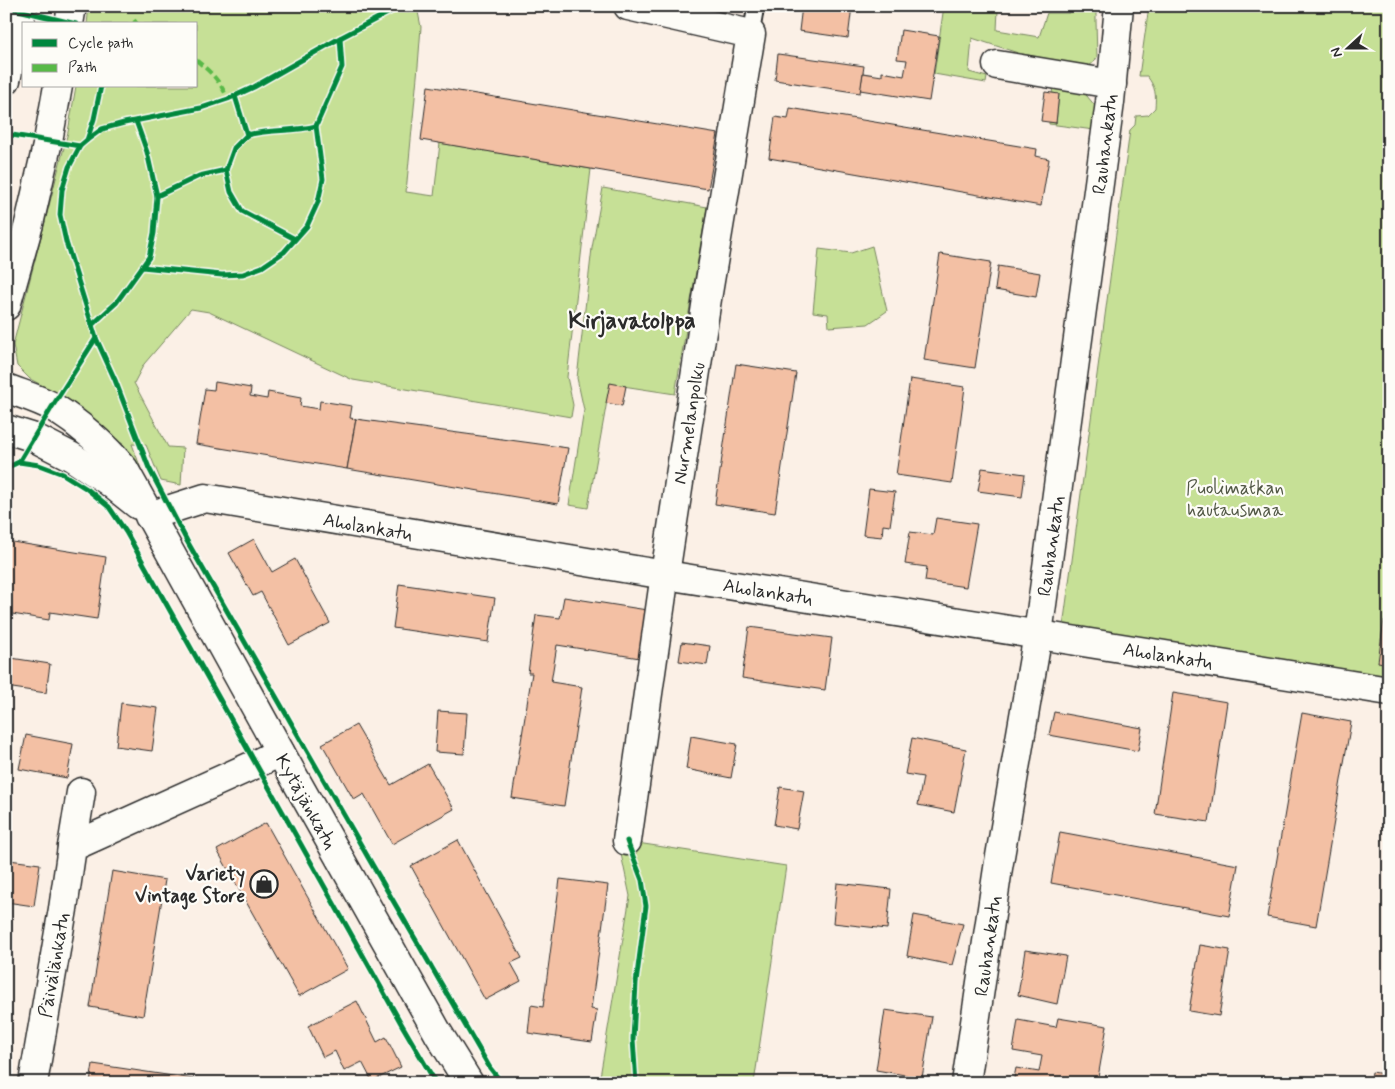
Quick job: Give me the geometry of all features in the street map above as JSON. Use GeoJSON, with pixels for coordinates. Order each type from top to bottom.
{"type":"FeatureCollection","features":[{"type":"Feature","properties":{"kind":"street"},"geometry":{"type":"LineString","coordinates":[[11,75],[23,6]]}},
{"type":"Feature","properties":{"kind":"street"},"geometry":{"type":"LineString","coordinates":[[69,22],[72,6]]}},
{"type":"Feature","properties":{"kind":"street"},"geometry":{"type":"LineString","coordinates":[[628,6],[751,34]]}},
{"type":"Feature","properties":{"kind":"street","name":"Rauhankatu"},"geometry":{"type":"LineString","coordinates":[[966,1083],[998,868],[1038,634],[1112,84],[1119,6]]}},
{"type":"Feature","properties":{"kind":"street","name":"Nurmelanpolku"},"geometry":{"type":"LineString","coordinates":[[628,841],[665,574],[707,299],[751,34]]}},
{"type":"Feature","properties":{"kind":"street"},"geometry":{"type":"LineString","coordinates":[[997,64],[1112,84]]}},
{"type":"Feature","properties":{"kind":"street"},"geometry":{"type":"LineString","coordinates":[[6,306],[29,224],[58,88]]}},
{"type":"Feature","properties":{"kind":"street","name":"Kytäjänkatu"},"geometry":{"type":"LineString","coordinates":[[6,388],[52,407],[85,430],[108,450],[124,469],[438,1033],[470,1083]]}},
{"type":"Feature","properties":{"kind":"street","name":"Kytäjänkatu"},"geometry":{"type":"LineString","coordinates":[[6,429],[34,438],[72,456],[131,499],[149,516]]}},
{"type":"Feature","properties":{"kind":"street","name":"Aholankatu"},"geometry":{"type":"LineString","coordinates":[[149,516],[205,498],[1389,691]]}},
{"type":"Feature","properties":{"kind":"street"},"geometry":{"type":"LineString","coordinates":[[72,847],[280,752]]}},
{"type":"Feature","properties":{"kind":"street","name":"Päivälänkatu"},"geometry":{"type":"LineString","coordinates":[[33,1083],[81,792]]}},
{"type":"Feature","properties":{"kind":"lane","name":"Nurmelanpolku"},"geometry":{"type":"LineString","coordinates":[[751,34],[756,6]]}},
{"type":"Feature","properties":{"kind":"green space"},"geometry":{"type":"Polygon","coordinates":[[[89,6],[385,6],[387,7],[385,8],[407,12],[416,8],[421,27],[406,192],[434,196],[440,143],[591,169],[567,377],[573,405],[571,417],[353,380],[209,312],[191,309],[144,364],[134,383],[168,447],[183,448],[181,485],[161,481],[146,445],[132,444],[141,469],[136,468],[122,443],[119,443],[49,389],[30,379],[17,366],[13,345],[68,132],[76,88],[198,88],[198,22],[87,22],[89,6]]]}},
{"type":"Feature","properties":{"kind":"green space"},"geometry":{"type":"Polygon","coordinates":[[[944,6],[976,6],[998,10],[997,30],[1039,37],[1047,13],[1069,13],[1070,6],[1096,6],[1097,57],[1088,67],[1018,53],[972,38],[969,72],[987,77],[986,83],[934,74],[944,6]]]}},
{"type":"Feature","properties":{"kind":"green space","name":"Puolimatkan hautausmaa"},"geometry":{"type":"Polygon","coordinates":[[[1149,6],[1389,6],[1389,678],[1063,627],[1130,130],[1135,125],[1136,116],[1148,115],[1155,108],[1155,95],[1152,84],[1147,76],[1139,76],[1149,6]]]}},
{"type":"Feature","properties":{"kind":"green space"},"geometry":{"type":"Polygon","coordinates":[[[1054,83],[1082,90],[1096,107],[1094,130],[1049,124],[1049,122],[1056,123],[1059,94],[1052,93],[1054,83]]]}},
{"type":"Feature","properties":{"kind":"green space"},"geometry":{"type":"Polygon","coordinates":[[[603,188],[707,207],[675,394],[610,384],[588,508],[569,505],[584,410],[577,378],[592,248],[603,188]]]}},
{"type":"Feature","properties":{"kind":"green space"},"geometry":{"type":"Polygon","coordinates":[[[872,246],[887,311],[868,324],[829,327],[828,314],[813,312],[819,249],[851,253],[872,246]]]}},
{"type":"Feature","properties":{"kind":"green space"},"geometry":{"type":"Polygon","coordinates":[[[618,840],[786,866],[754,1083],[599,1083],[630,896],[618,840]]]}},
{"type":"Feature","properties":{"kind":"building"},"geometry":{"type":"Polygon","coordinates":[[[802,6],[852,6],[848,38],[799,31],[802,6]]]}},
{"type":"Feature","properties":{"kind":"building"},"geometry":{"type":"Polygon","coordinates":[[[901,30],[939,36],[929,101],[860,90],[863,73],[882,76],[882,72],[904,76],[907,60],[897,59],[901,30]]]}},
{"type":"Feature","properties":{"kind":"building"},"geometry":{"type":"Polygon","coordinates":[[[778,54],[864,66],[860,93],[775,80],[778,54]]]}},
{"type":"Feature","properties":{"kind":"building"},"geometry":{"type":"Polygon","coordinates":[[[428,86],[718,134],[708,189],[421,140],[428,86]]]}},
{"type":"Feature","properties":{"kind":"building"},"geometry":{"type":"Polygon","coordinates":[[[1045,92],[1059,94],[1056,123],[1041,121],[1045,92]]]}},
{"type":"Feature","properties":{"kind":"building"},"geometry":{"type":"Polygon","coordinates":[[[790,108],[1037,149],[1036,156],[1049,159],[1041,206],[769,158],[775,117],[788,119],[790,108]]]}},
{"type":"Feature","properties":{"kind":"building"},"geometry":{"type":"Polygon","coordinates":[[[940,254],[991,262],[975,368],[924,360],[940,254]]]}},
{"type":"Feature","properties":{"kind":"building"},"geometry":{"type":"Polygon","coordinates":[[[998,266],[1040,273],[1036,297],[995,290],[998,266]]]}},
{"type":"Feature","properties":{"kind":"building"},"geometry":{"type":"Polygon","coordinates":[[[736,364],[796,373],[775,513],[715,504],[736,364]]]}},
{"type":"Feature","properties":{"kind":"building"},"geometry":{"type":"Polygon","coordinates":[[[910,379],[965,387],[952,483],[896,475],[910,379]]]}},
{"type":"Feature","properties":{"kind":"building"},"geometry":{"type":"Polygon","coordinates":[[[215,382],[251,388],[250,396],[267,399],[268,392],[301,398],[300,406],[319,409],[320,401],[352,406],[350,418],[356,419],[347,469],[196,444],[205,389],[214,390],[215,382]]]}},
{"type":"Feature","properties":{"kind":"building"},"geometry":{"type":"Polygon","coordinates":[[[610,383],[626,386],[622,406],[606,403],[610,383]]]}},
{"type":"Feature","properties":{"kind":"building"},"geometry":{"type":"Polygon","coordinates":[[[356,419],[568,448],[558,504],[347,469],[356,419]]]}},
{"type":"Feature","properties":{"kind":"building"},"geometry":{"type":"Polygon","coordinates":[[[982,468],[1025,474],[1022,497],[978,491],[982,468]]]}},
{"type":"Feature","properties":{"kind":"building"},"geometry":{"type":"Polygon","coordinates":[[[869,489],[895,492],[890,526],[883,525],[882,537],[863,535],[869,489]]]}},
{"type":"Feature","properties":{"kind":"building"},"geometry":{"type":"Polygon","coordinates":[[[936,518],[977,524],[966,587],[925,581],[927,567],[905,564],[910,532],[933,535],[936,518]]]}},
{"type":"Feature","properties":{"kind":"building"},"geometry":{"type":"Polygon","coordinates":[[[254,539],[272,572],[295,559],[330,623],[289,645],[261,592],[253,596],[229,553],[254,539]]]}},
{"type":"Feature","properties":{"kind":"building"},"geometry":{"type":"Polygon","coordinates":[[[6,541],[106,557],[97,619],[50,612],[49,620],[6,613],[6,541]]]}},
{"type":"Feature","properties":{"kind":"building"},"geometry":{"type":"Polygon","coordinates":[[[399,584],[495,598],[488,642],[393,628],[399,584]]]}},
{"type":"Feature","properties":{"kind":"building"},"geometry":{"type":"Polygon","coordinates":[[[564,597],[647,610],[640,658],[557,645],[551,682],[582,687],[564,806],[512,798],[532,673],[528,673],[536,615],[560,618],[564,597]]]}},
{"type":"Feature","properties":{"kind":"building"},"geometry":{"type":"Polygon","coordinates":[[[1384,620],[1389,620],[1389,664],[1378,662],[1384,620]]]}},
{"type":"Feature","properties":{"kind":"building"},"geometry":{"type":"Polygon","coordinates":[[[749,627],[832,638],[825,690],[742,678],[749,627]]]}},
{"type":"Feature","properties":{"kind":"building"},"geometry":{"type":"Polygon","coordinates":[[[682,642],[710,646],[707,665],[679,661],[682,642]]]}},
{"type":"Feature","properties":{"kind":"building"},"geometry":{"type":"Polygon","coordinates":[[[6,651],[12,652],[11,658],[50,664],[46,693],[6,687],[6,651]]]}},
{"type":"Feature","properties":{"kind":"building"},"geometry":{"type":"Polygon","coordinates":[[[1173,693],[1227,702],[1209,822],[1155,814],[1173,693]]]}},
{"type":"Feature","properties":{"kind":"building"},"geometry":{"type":"Polygon","coordinates":[[[121,703],[158,708],[152,751],[116,746],[121,703]]]}},
{"type":"Feature","properties":{"kind":"building"},"geometry":{"type":"Polygon","coordinates":[[[438,711],[467,713],[464,754],[435,752],[438,711]]]}},
{"type":"Feature","properties":{"kind":"building"},"geometry":{"type":"Polygon","coordinates":[[[1054,712],[1142,728],[1138,751],[1049,735],[1054,712]]]}},
{"type":"Feature","properties":{"kind":"building"},"geometry":{"type":"Polygon","coordinates":[[[1302,713],[1351,722],[1316,926],[1267,917],[1302,713]]]}},
{"type":"Feature","properties":{"kind":"building"},"geometry":{"type":"Polygon","coordinates":[[[356,725],[391,785],[428,764],[454,809],[392,844],[364,794],[354,800],[322,744],[356,725]]]}},
{"type":"Feature","properties":{"kind":"building"},"geometry":{"type":"Polygon","coordinates":[[[26,735],[73,744],[67,778],[19,769],[26,735]]]}},
{"type":"Feature","properties":{"kind":"building"},"geometry":{"type":"Polygon","coordinates":[[[691,736],[737,744],[731,778],[686,769],[691,736]]]}},
{"type":"Feature","properties":{"kind":"building"},"geometry":{"type":"Polygon","coordinates":[[[912,738],[966,749],[954,812],[918,805],[923,777],[905,774],[912,738]]]}},
{"type":"Feature","properties":{"kind":"building"},"geometry":{"type":"Polygon","coordinates":[[[780,787],[804,791],[797,829],[774,825],[780,787]]]}},
{"type":"Feature","properties":{"kind":"building"},"geometry":{"type":"Polygon","coordinates":[[[266,823],[348,969],[299,996],[217,850],[266,823]]]}},
{"type":"Feature","properties":{"kind":"building"},"geometry":{"type":"Polygon","coordinates":[[[1060,832],[1238,865],[1229,916],[1051,883],[1060,832]]]}},
{"type":"Feature","properties":{"kind":"building"},"geometry":{"type":"Polygon","coordinates":[[[458,840],[522,958],[511,963],[521,981],[485,1000],[411,866],[458,840]]]}},
{"type":"Feature","properties":{"kind":"building"},"geometry":{"type":"Polygon","coordinates":[[[6,847],[11,848],[9,860],[40,864],[34,906],[6,902],[6,847]]]}},
{"type":"Feature","properties":{"kind":"building"},"geometry":{"type":"Polygon","coordinates":[[[112,871],[165,880],[143,1016],[90,1007],[112,871]]]}},
{"type":"Feature","properties":{"kind":"building"},"geometry":{"type":"Polygon","coordinates":[[[560,879],[608,885],[591,1009],[597,1010],[592,1042],[528,1033],[531,1005],[543,1007],[560,879]]]}},
{"type":"Feature","properties":{"kind":"building"},"geometry":{"type":"Polygon","coordinates":[[[837,883],[891,889],[887,929],[833,923],[837,883]]]}},
{"type":"Feature","properties":{"kind":"building"},"geometry":{"type":"Polygon","coordinates":[[[914,915],[963,924],[952,965],[907,956],[914,915]]]}},
{"type":"Feature","properties":{"kind":"building"},"geometry":{"type":"Polygon","coordinates":[[[1200,945],[1230,950],[1219,1016],[1189,1011],[1200,945]]]}},
{"type":"Feature","properties":{"kind":"building"},"geometry":{"type":"Polygon","coordinates":[[[1025,950],[1066,956],[1057,1004],[1018,995],[1025,950]]]}},
{"type":"Feature","properties":{"kind":"building"},"geometry":{"type":"Polygon","coordinates":[[[357,1001],[377,1042],[386,1037],[401,1067],[372,1081],[362,1062],[344,1071],[335,1051],[323,1057],[308,1026],[357,1001]]]}},
{"type":"Feature","properties":{"kind":"building"},"geometry":{"type":"Polygon","coordinates":[[[885,1010],[932,1017],[922,1078],[876,1070],[885,1010]]]}},
{"type":"Feature","properties":{"kind":"building"},"geometry":{"type":"Polygon","coordinates":[[[1058,1018],[1107,1026],[1097,1083],[1013,1083],[1016,1068],[1039,1072],[1042,1056],[1013,1051],[1018,1020],[1056,1027],[1058,1018]]]}},
{"type":"Feature","properties":{"kind":"building"},"geometry":{"type":"Polygon","coordinates":[[[93,1064],[220,1083],[90,1083],[93,1064]]]}},
{"type":"Feature","properties":{"kind":"building"},"geometry":{"type":"Polygon","coordinates":[[[1372,1072],[1389,1075],[1389,1083],[1370,1083],[1372,1072]]]}},
{"type":"Feature","properties":{"kind":"marked path"},"geometry":{"type":"LineString","coordinates":[[640,9],[644,6]]}},
{"type":"Feature","properties":{"kind":"marked path"},"geometry":{"type":"LineString","coordinates":[[198,62],[215,78],[228,99]]}},
{"type":"Feature","properties":{"kind":"cycle path"},"geometry":{"type":"LineString","coordinates":[[87,140],[102,129],[201,108],[228,99],[254,87],[401,6]]}},
{"type":"Feature","properties":{"kind":"cycle path"},"geometry":{"type":"LineString","coordinates":[[6,7],[68,22]]}},
{"type":"Feature","properties":{"kind":"cycle path"},"geometry":{"type":"LineString","coordinates":[[142,267],[222,275],[243,274],[262,267],[284,252],[307,226],[318,202],[323,179],[316,126],[342,67],[340,38]]}},
{"type":"Feature","properties":{"kind":"cycle path"},"geometry":{"type":"LineString","coordinates":[[6,468],[19,462],[96,338],[66,242],[60,215],[62,190],[69,167],[80,146],[87,140],[101,88]]}},
{"type":"Feature","properties":{"kind":"cycle path"},"geometry":{"type":"LineString","coordinates":[[235,96],[247,135],[234,148],[226,170],[231,192],[242,211],[295,239]]}},
{"type":"Feature","properties":{"kind":"cycle path"},"geometry":{"type":"LineString","coordinates":[[92,325],[116,303],[149,257],[154,233],[157,196],[147,152],[136,121]]}},
{"type":"Feature","properties":{"kind":"cycle path"},"geometry":{"type":"LineString","coordinates":[[247,135],[316,126]]}},
{"type":"Feature","properties":{"kind":"cycle path"},"geometry":{"type":"LineString","coordinates":[[6,134],[80,146]]}},
{"type":"Feature","properties":{"kind":"cycle path"},"geometry":{"type":"LineString","coordinates":[[157,196],[199,176],[226,170]]}},
{"type":"Feature","properties":{"kind":"cycle path"},"geometry":{"type":"LineString","coordinates":[[96,338],[115,380],[149,468],[187,541],[490,1068],[502,1083]]}},
{"type":"Feature","properties":{"kind":"cycle path"},"geometry":{"type":"LineString","coordinates":[[19,462],[39,465],[63,474],[87,489],[109,507],[126,532],[436,1083]]}},
{"type":"Feature","properties":{"kind":"cycle path"},"geometry":{"type":"LineString","coordinates":[[627,841],[642,880],[646,906],[636,983],[633,1039],[636,1083]]}},
{"type":"Feature","properties":{"kind":"place","name":"Variety Vintage Store"},"geometry":{"type":"Point","coordinates":[264,884]}},
{"type":"Feature","properties":{"kind":"district","name":"Kirjavatolppa"},"geometry":{"type":"Point","coordinates":[632,320]}}]}
